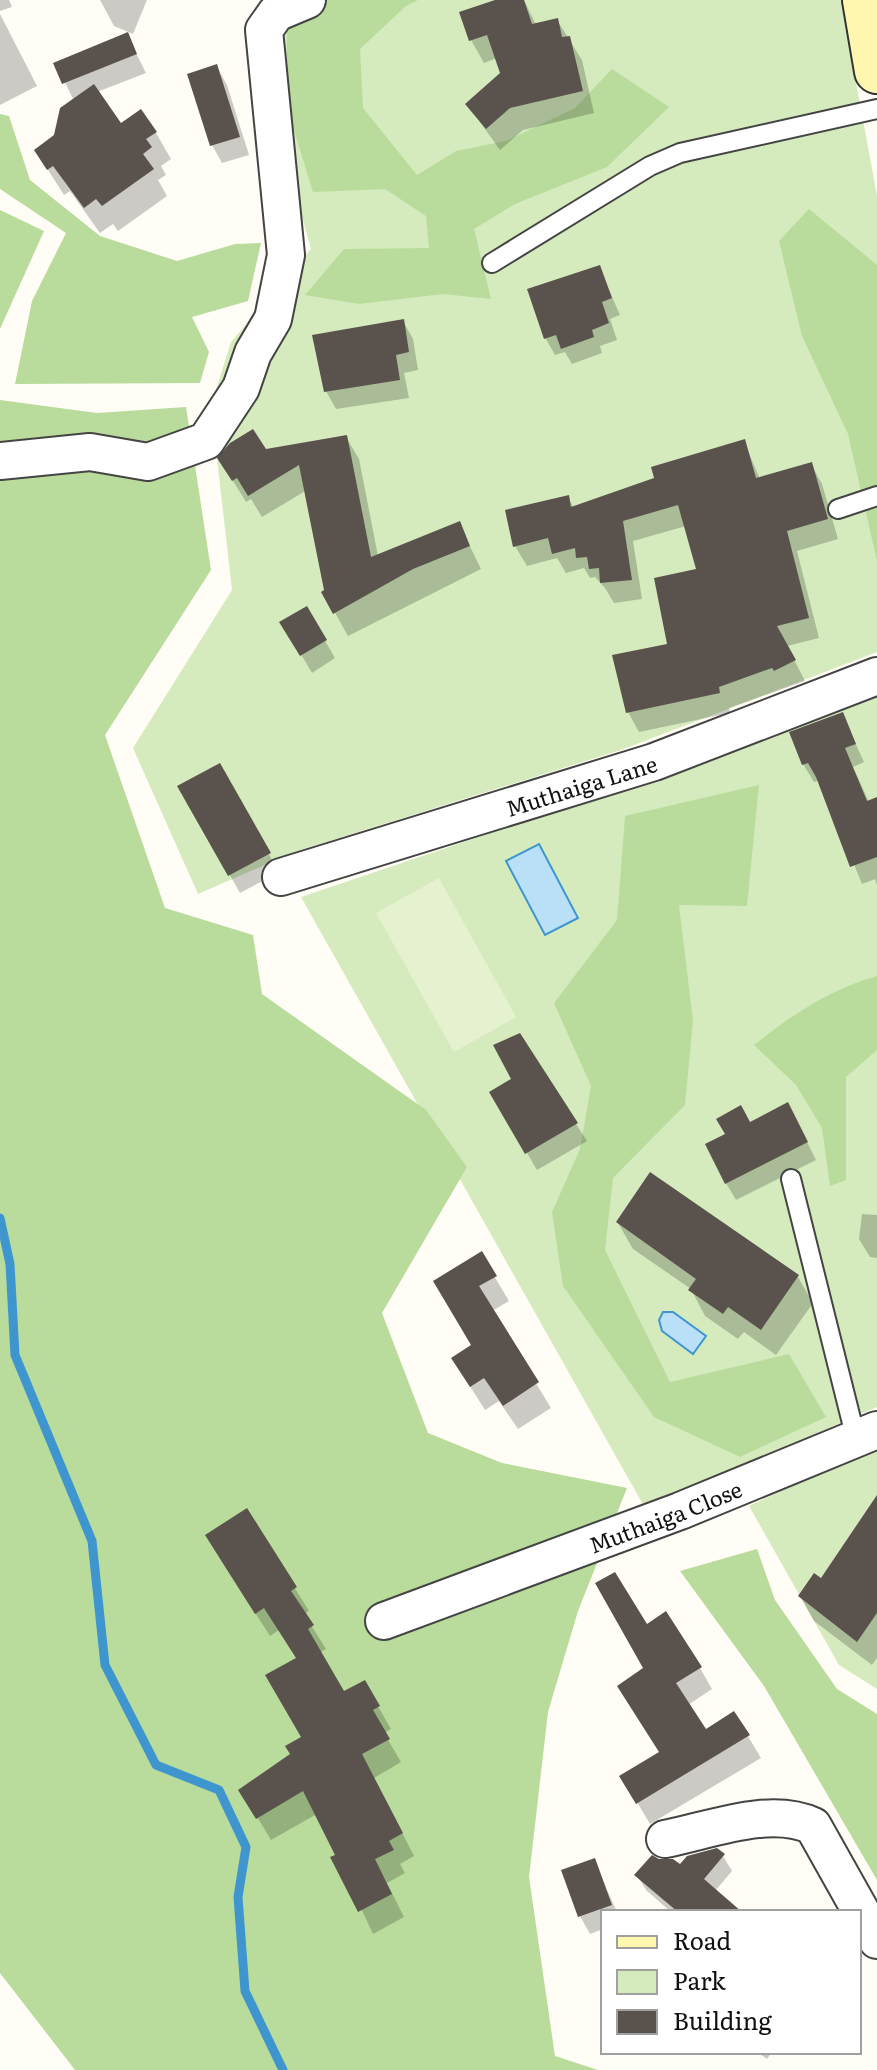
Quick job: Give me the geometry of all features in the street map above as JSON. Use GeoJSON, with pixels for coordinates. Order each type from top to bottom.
{"type":"FeatureCollection","features":[{"type":"Feature","properties":{"kind":"main road"},"geometry":{"type":"LineString","coordinates":[[865,0],[877,71]]}},
{"type":"Feature","properties":{"kind":"street"},"geometry":{"type":"LineString","coordinates":[[0,461],[90,452],[148,462],[206,441],[241,388],[253,353],[273,319],[279,300],[286,255],[264,30],[276,13],[307,0]]}},
{"type":"Feature","properties":{"kind":"street","name":"Muthaiga Lane"},"geometry":{"type":"LineString","coordinates":[[281,877],[654,762],[877,676]]}},
{"type":"Feature","properties":{"kind":"street","name":"Muthaiga Close"},"geometry":{"type":"LineString","coordinates":[[384,1621],[680,1511],[866,1434]]}},
{"type":"Feature","properties":{"kind":"street"},"geometry":{"type":"LineString","coordinates":[[665,1839],[771,1818],[793,1817],[813,1826],[860,1910]]}},
{"type":"Feature","properties":{"kind":"street"},"geometry":{"type":"LineString","coordinates":[[861,1912],[877,1940]]}},
{"type":"Feature","properties":{"kind":"lane"},"geometry":{"type":"LineString","coordinates":[[492,263],[650,166],[680,153],[877,109]]}},
{"type":"Feature","properties":{"kind":"lane"},"geometry":{"type":"LineString","coordinates":[[838,509],[877,496]]}},
{"type":"Feature","properties":{"kind":"lane"},"geometry":{"type":"LineString","coordinates":[[791,1179],[866,1434]]}},
{"type":"Feature","properties":{"kind":"green space"},"geometry":{"type":"Polygon","coordinates":[[[294,0],[418,0],[406,6],[360,49],[363,108],[417,175],[456,151],[506,141],[575,108],[612,69],[669,107],[607,167],[515,204],[474,229],[491,299],[443,294],[359,304],[305,295],[344,249],[429,248],[426,216],[385,189],[313,192],[286,104],[287,32],[294,0]]]}},
{"type":"Feature","properties":{"kind":"green space"},"geometry":{"type":"Polygon","coordinates":[[[304,0],[841,0],[877,196],[877,652],[621,750],[297,851],[198,894],[133,748],[232,590],[211,406],[231,342],[311,249],[247,20],[304,0]]]}},
{"type":"Feature","properties":{"kind":"green space"},"geometry":{"type":"Polygon","coordinates":[[[0,114],[9,116],[30,180],[100,236],[177,261],[235,244],[261,243],[248,301],[192,317],[209,352],[200,383],[15,384],[32,301],[66,233],[0,189],[0,114]]]}},
{"type":"Feature","properties":{"kind":"green space"},"geometry":{"type":"Polygon","coordinates":[[[809,209],[877,265],[877,561],[848,434],[802,336],[779,241],[809,209]]]}},
{"type":"Feature","properties":{"kind":"green space"},"geometry":{"type":"Polygon","coordinates":[[[0,210],[44,231],[0,329],[0,210]]]}},
{"type":"Feature","properties":{"kind":"green space"},"geometry":{"type":"Polygon","coordinates":[[[0,400],[97,413],[186,407],[211,570],[105,735],[165,908],[253,935],[262,994],[426,1110],[467,1167],[382,1313],[428,1433],[502,1463],[627,1488],[578,1611],[548,1712],[529,1877],[555,2056],[598,2070],[75,2070],[0,1973],[0,400]]]}},
{"type":"Feature","properties":{"kind":"green space"},"geometry":{"type":"Polygon","coordinates":[[[877,695],[877,1407],[645,1508],[301,897],[660,776],[877,695]]]}},
{"type":"Feature","properties":{"kind":"green space"},"geometry":{"type":"Polygon","coordinates":[[[759,785],[747,906],[679,905],[693,1021],[685,1105],[613,1178],[605,1250],[670,1382],[789,1354],[826,1417],[740,1457],[654,1417],[563,1286],[552,1212],[580,1149],[591,1086],[554,1003],[617,920],[625,816],[759,785]]]}},
{"type":"Feature","properties":{"kind":"green space"},"geometry":{"type":"Polygon","coordinates":[[[439,878],[516,1017],[454,1052],[376,913],[439,878]]]}},
{"type":"Feature","properties":{"kind":"green space"},"geometry":{"type":"Polygon","coordinates":[[[877,976],[877,1050],[846,1077],[846,1180],[830,1186],[822,1128],[796,1085],[754,1045],[812,1004],[843,988],[877,976]]]}},
{"type":"Feature","properties":{"kind":"green space"},"geometry":{"type":"Polygon","coordinates":[[[877,1447],[877,1689],[839,1665],[749,1506],[877,1447]]]}},
{"type":"Feature","properties":{"kind":"green space"},"geometry":{"type":"Polygon","coordinates":[[[757,1549],[775,1600],[837,1689],[877,1714],[877,1880],[764,1686],[680,1571],[757,1549]]]}},
{"type":"Feature","properties":{"kind":"water"},"geometry":{"type":"Polygon","coordinates":[[[539,844],[578,918],[545,935],[506,861],[539,844]]]}},
{"type":"Feature","properties":{"kind":"water"},"geometry":{"type":"Polygon","coordinates":[[[663,1312],[673,1312],[706,1336],[693,1354],[662,1331],[659,1320],[663,1312]]]}},
{"type":"Feature","properties":{"kind":"building"},"geometry":{"type":"Polygon","coordinates":[[[495,0],[524,0],[532,24],[558,18],[562,37],[570,36],[583,91],[510,108],[486,129],[465,104],[500,73],[487,35],[469,41],[459,12],[495,0]]]}},
{"type":"Feature","properties":{"kind":"building"},"geometry":{"type":"Polygon","coordinates":[[[128,32],[137,54],[62,84],[53,63],[128,32]]]}},
{"type":"Feature","properties":{"kind":"building"},"geometry":{"type":"Polygon","coordinates":[[[217,64],[240,137],[210,146],[187,74],[217,64]]]}},
{"type":"Feature","properties":{"kind":"building"},"geometry":{"type":"Polygon","coordinates":[[[94,84],[121,123],[141,109],[157,132],[146,139],[152,147],[143,154],[154,169],[102,206],[96,199],[84,208],[53,166],[47,170],[34,150],[54,135],[60,108],[94,84]]]}},
{"type":"Feature","properties":{"kind":"building"},"geometry":{"type":"Polygon","coordinates":[[[600,265],[612,298],[602,302],[609,323],[592,330],[594,337],[561,349],[556,335],[544,339],[527,289],[600,265]]]}},
{"type":"Feature","properties":{"kind":"building"},"geometry":{"type":"Polygon","coordinates":[[[404,319],[409,352],[396,355],[400,380],[324,392],[312,335],[404,319]]]}},
{"type":"Feature","properties":{"kind":"building"},"geometry":{"type":"Polygon","coordinates":[[[253,429],[266,449],[347,435],[371,557],[460,521],[470,546],[413,569],[333,614],[321,592],[324,590],[299,465],[248,496],[237,478],[232,481],[217,458],[230,443],[253,429]]]}},
{"type":"Feature","properties":{"kind":"building"},"geometry":{"type":"Polygon","coordinates":[[[745,439],[756,478],[812,462],[828,519],[787,531],[809,618],[777,626],[796,660],[774,671],[772,668],[719,687],[720,693],[626,713],[612,655],[667,644],[654,578],[696,569],[678,505],[623,521],[632,580],[600,583],[599,568],[589,569],[587,557],[576,558],[575,548],[552,554],[548,538],[513,547],[505,510],[569,495],[571,507],[654,478],[651,467],[745,439]]]}},
{"type":"Feature","properties":{"kind":"building"},"geometry":{"type":"Polygon","coordinates":[[[307,606],[327,640],[300,656],[279,622],[307,606]]]}},
{"type":"Feature","properties":{"kind":"building"},"geometry":{"type":"Polygon","coordinates":[[[843,712],[856,744],[845,748],[867,801],[877,797],[877,857],[850,867],[816,777],[808,763],[802,765],[789,732],[843,712]]]}},
{"type":"Feature","properties":{"kind":"building"},"geometry":{"type":"Polygon","coordinates":[[[220,763],[271,853],[228,876],[177,786],[220,763]]]}},
{"type":"Feature","properties":{"kind":"building"},"geometry":{"type":"Polygon","coordinates":[[[520,1033],[578,1123],[525,1154],[489,1092],[511,1079],[493,1045],[520,1033]]]}},
{"type":"Feature","properties":{"kind":"building"},"geometry":{"type":"Polygon","coordinates":[[[788,1102],[808,1142],[725,1184],[705,1144],[725,1134],[716,1119],[741,1105],[750,1122],[788,1102]]]}},
{"type":"Feature","properties":{"kind":"building"},"geometry":{"type":"Polygon","coordinates":[[[650,1172],[799,1275],[761,1330],[728,1307],[723,1314],[688,1290],[696,1279],[616,1222],[650,1172]]]}},
{"type":"Feature","properties":{"kind":"building"},"geometry":{"type":"Polygon","coordinates":[[[482,1251],[497,1276],[479,1286],[539,1382],[503,1406],[484,1378],[470,1387],[451,1358],[471,1345],[433,1281],[482,1251]]]}},
{"type":"Feature","properties":{"kind":"building"},"geometry":{"type":"Polygon","coordinates":[[[877,1495],[877,1613],[857,1642],[798,1596],[814,1573],[821,1578],[877,1495]]]}},
{"type":"Feature","properties":{"kind":"building"},"geometry":{"type":"Polygon","coordinates":[[[247,1508],[297,1587],[291,1591],[314,1625],[308,1629],[344,1691],[365,1680],[380,1706],[373,1710],[390,1739],[362,1754],[403,1833],[389,1841],[394,1850],[375,1859],[392,1894],[358,1912],[330,1857],[335,1855],[303,1791],[256,1819],[238,1790],[290,1754],[285,1746],[301,1737],[265,1675],[296,1658],[264,1608],[255,1614],[205,1535],[247,1508]]]}},
{"type":"Feature","properties":{"kind":"building"},"geometry":{"type":"Polygon","coordinates":[[[615,1572],[647,1624],[666,1611],[702,1667],[676,1683],[706,1729],[734,1711],[750,1735],[636,1804],[619,1776],[659,1752],[617,1686],[643,1668],[595,1583],[615,1572]]]}},
{"type":"Feature","properties":{"kind":"building"},"geometry":{"type":"Polygon","coordinates":[[[717,1848],[725,1854],[704,1879],[740,1910],[676,1910],[634,1875],[652,1855],[659,1859],[673,1859],[680,1864],[687,1856],[717,1848]]]}},
{"type":"Feature","properties":{"kind":"building"},"geometry":{"type":"Polygon","coordinates":[[[595,1858],[612,1905],[578,1917],[561,1870],[595,1858]]]}},
{"type":"Feature","properties":{"kind":"waterway"},"geometry":{"type":"LineString","coordinates":[[0,1218],[10,1264],[15,1355],[92,1541],[105,1665],[156,1765],[219,1790],[246,1847],[238,1897],[245,1991],[283,2070]]}}]}
